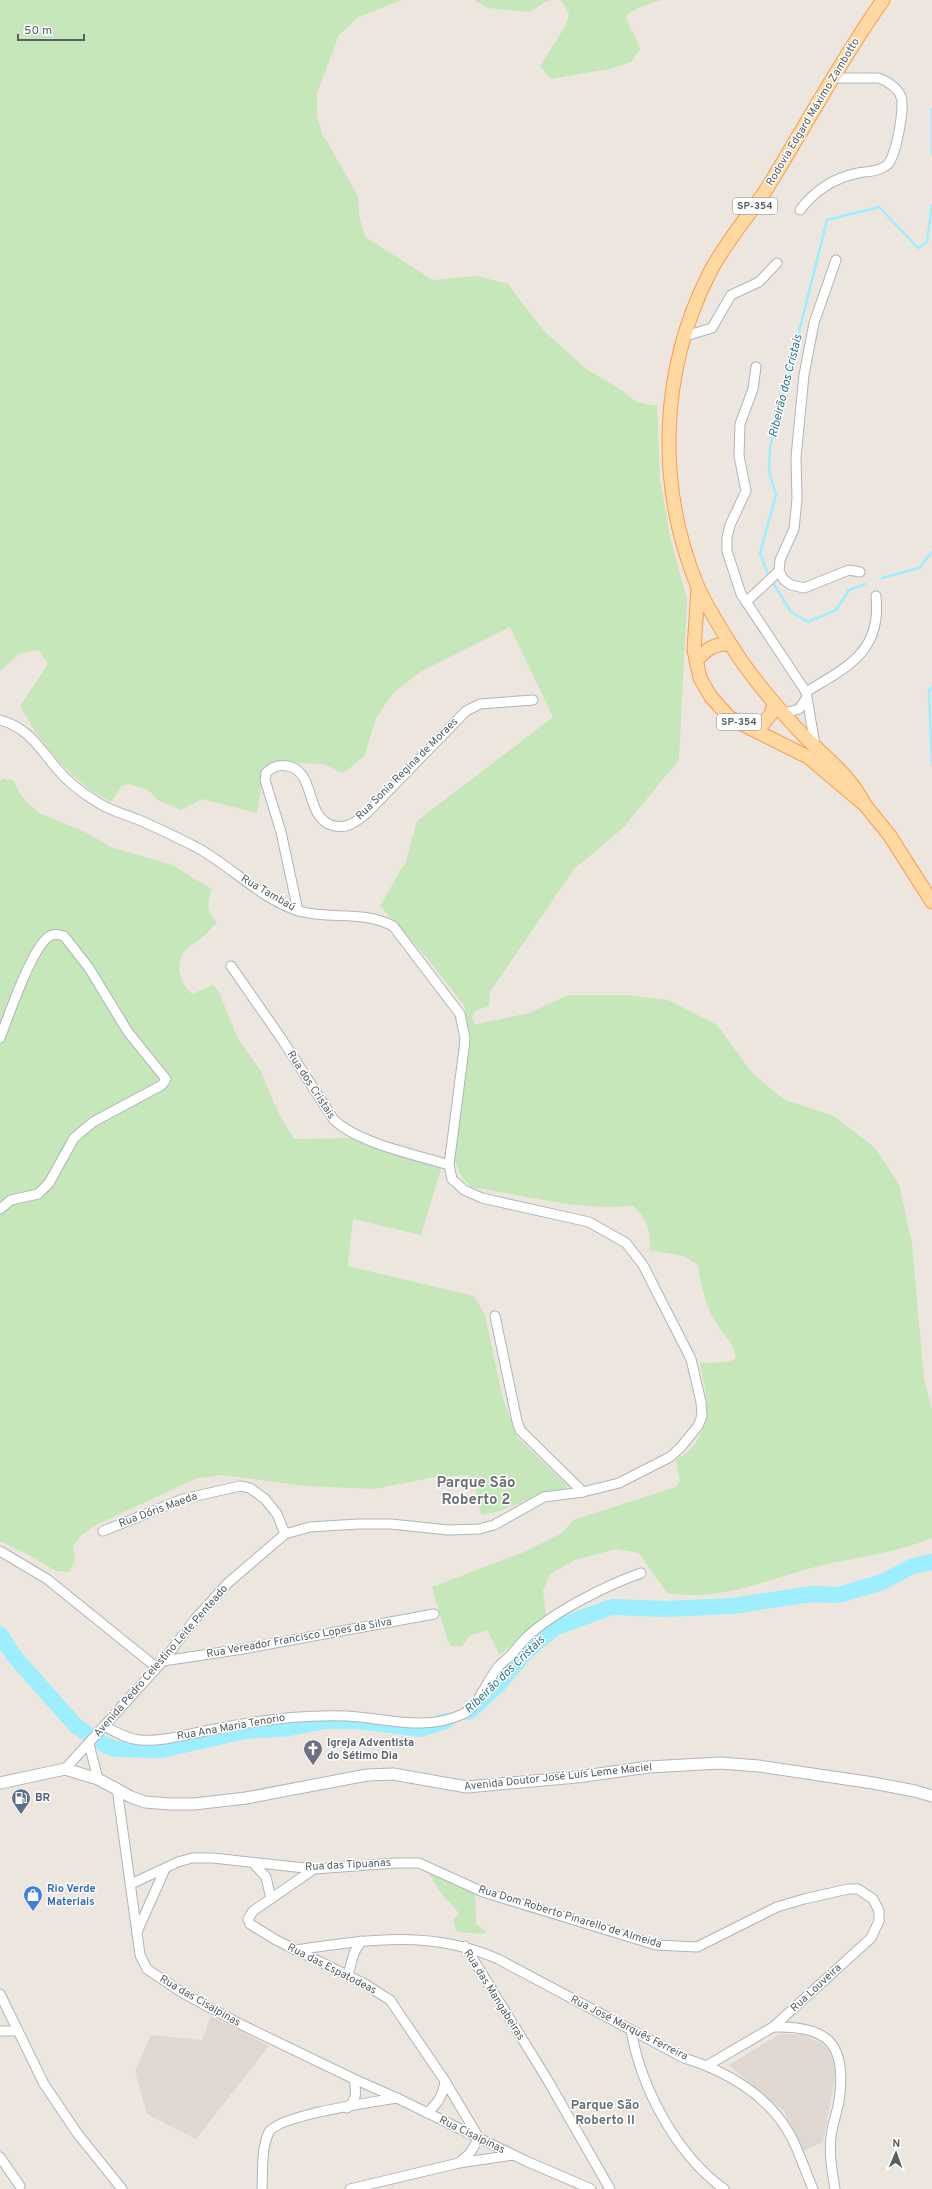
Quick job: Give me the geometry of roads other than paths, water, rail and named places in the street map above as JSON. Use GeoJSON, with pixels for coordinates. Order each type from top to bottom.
{"type":"FeatureCollection","features":[{"type":"Feature","properties":{"kind":"main road","name":"Rodovia Edgard Máximo Zambotto"},"geometry":{"type":"LineString","coordinates":[[883,0],[833,78],[765,191],[720,254],[702,288],[682,336],[676,362],[670,413],[669,466],[680,532],[698,588],[730,644],[748,672],[774,704],[847,777],[865,805],[890,836],[932,902]]}},
{"type":"Feature","properties":{"kind":"main road","name":"Rodovia Edgard Máximo Zambotto"},"geometry":{"type":"LineString","coordinates":[[698,588],[694,632],[696,661],[700,678],[711,697],[730,718],[808,757],[865,805]]}},
{"type":"Feature","properties":{"kind":"main road"},"geometry":{"type":"LineString","coordinates":[[696,661],[710,646],[719,643],[730,644]]}},
{"type":"Feature","properties":{"kind":"main road"},"geometry":{"type":"LineString","coordinates":[[757,731],[771,714],[774,704]]}},
{"type":"Feature","properties":{"kind":"street"},"geometry":{"type":"LineString","coordinates":[[800,210],[816,192],[827,184],[852,174],[882,168],[888,164],[895,151],[902,106],[899,93],[884,80],[878,78],[833,78]]}},
{"type":"Feature","properties":{"kind":"street"},"geometry":{"type":"LineString","coordinates":[[836,260],[814,323],[804,375],[796,457],[797,499],[794,529],[780,560],[779,571],[784,580],[791,586],[804,588],[849,570],[860,572]]}},
{"type":"Feature","properties":{"kind":"street"},"geometry":{"type":"LineString","coordinates":[[682,336],[712,328],[731,295],[759,282],[777,263]]}},
{"type":"Feature","properties":{"kind":"street"},"geometry":{"type":"LineString","coordinates":[[756,367],[753,390],[740,424],[739,450],[746,492],[730,525],[727,538],[727,551],[741,594],[806,696],[815,745]]}},
{"type":"Feature","properties":{"kind":"street"},"geometry":{"type":"LineString","coordinates":[[746,602],[779,571]]}},
{"type":"Feature","properties":{"kind":"street"},"geometry":{"type":"LineString","coordinates":[[784,713],[799,708],[806,696],[855,659],[868,644],[875,631],[877,615],[876,596]]}},
{"type":"Feature","properties":{"kind":"street","name":"Rua Sonia Regina de Moraes"},"geometry":{"type":"LineString","coordinates":[[298,911],[281,832],[266,787],[266,773],[272,768],[282,765],[298,771],[303,776],[320,817],[328,824],[338,827],[346,827],[353,824],[367,813],[466,711],[480,704],[534,700]]}},
{"type":"Feature","properties":{"kind":"street","name":"Rua Tambaú"},"geometry":{"type":"LineString","coordinates":[[0,720],[13,723],[24,730],[59,771],[98,802],[198,848],[257,889],[298,911],[365,916],[380,919],[393,926],[460,1014],[464,1032],[464,1049],[449,1165]]}},
{"type":"Feature","properties":{"kind":"street"},"geometry":{"type":"LineString","coordinates":[[0,1038],[36,953],[46,938],[51,935],[60,934],[64,936],[89,968],[128,1032],[166,1079],[162,1085],[93,1122],[74,1138],[49,1183],[38,1194],[11,1200],[0,1208]]}},
{"type":"Feature","properties":{"kind":"street","name":"Rua dos Cristais"},"geometry":{"type":"LineString","coordinates":[[231,966],[281,1038],[334,1120],[343,1129],[360,1138],[449,1165]]}},
{"type":"Feature","properties":{"kind":"street","name":"Avenida Pedro Celestino Leite Penteado"},"geometry":{"type":"LineString","coordinates":[[65,1770],[163,1661],[196,1618],[228,1583],[286,1534],[310,1527],[358,1524],[392,1524],[448,1530],[479,1529],[494,1525],[544,1497],[583,1492],[619,1483],[661,1462],[681,1447],[691,1436],[702,1416],[701,1402],[691,1359],[643,1265],[626,1243],[589,1222],[482,1198],[464,1190],[452,1179],[449,1165]]}},
{"type":"Feature","properties":{"kind":"street"},"geometry":{"type":"LineString","coordinates":[[495,1316],[516,1420],[520,1430],[583,1492]]}},
{"type":"Feature","properties":{"kind":"street","name":"Rua Dóris Maeda"},"geometry":{"type":"LineString","coordinates":[[103,1531],[182,1499],[240,1486],[250,1488],[265,1499],[277,1514],[286,1534]]}},
{"type":"Feature","properties":{"kind":"street"},"geometry":{"type":"LineString","coordinates":[[0,1551],[47,1579],[156,1668]]}},
{"type":"Feature","properties":{"kind":"street","name":"Rua Ana Maria Tenorio"},"geometry":{"type":"LineString","coordinates":[[102,1729],[140,1740],[169,1737],[267,1719],[296,1716],[362,1717],[404,1724],[419,1724],[450,1718],[463,1714],[470,1708],[500,1665],[528,1635],[561,1612],[618,1581],[641,1573]]}},
{"type":"Feature","properties":{"kind":"street","name":"Rua Vereador Francisco Lopes da Silva"},"geometry":{"type":"LineString","coordinates":[[163,1661],[243,1649],[434,1614]]}},
{"type":"Feature","properties":{"kind":"street"},"geometry":{"type":"LineString","coordinates":[[90,1743],[98,1779]]}},
{"type":"Feature","properties":{"kind":"street","name":"Avenida Doutor José Luís Leme Maciel"},"geometry":{"type":"LineString","coordinates":[[65,1770],[98,1779],[131,1797],[145,1802],[169,1804],[194,1804],[246,1798],[367,1775],[393,1774],[467,1788],[577,1777],[649,1767],[720,1763],[760,1766],[915,1791],[932,1796]]}},
{"type":"Feature","properties":{"kind":"street"},"geometry":{"type":"LineString","coordinates":[[0,1783],[65,1770]]}},
{"type":"Feature","properties":{"kind":"street","name":"Avenida Doutor José Luís Leme Maciel"},"geometry":{"type":"LineString","coordinates":[[915,1791],[932,1787]]}},
{"type":"Feature","properties":{"kind":"street","name":"Rua das Cisalpinas"},"geometry":{"type":"LineString","coordinates":[[117,1788],[137,1933],[144,1963],[157,1977],[240,2024],[354,2079]]}},
{"type":"Feature","properties":{"kind":"street","name":"Rua das Tipuanas"},"geometry":{"type":"LineString","coordinates":[[131,1884],[178,1862],[192,1858],[213,1858],[253,1864],[314,1869],[396,1863],[419,1863]]}},
{"type":"Feature","properties":{"kind":"street","name":"Rua Dom Roberto Pinarello de Almeida"},"geometry":{"type":"LineString","coordinates":[[419,1863],[483,1892],[656,1945],[677,1948],[697,1947],[760,1915],[804,1898],[831,1892],[858,1889]]}},
{"type":"Feature","properties":{"kind":"street"},"geometry":{"type":"LineString","coordinates":[[253,1864],[266,1876],[270,1899]]}},
{"type":"Feature","properties":{"kind":"street"},"geometry":{"type":"LineString","coordinates":[[137,1933],[165,1869]]}},
{"type":"Feature","properties":{"kind":"street","name":"Rua das Espatodeas"},"geometry":{"type":"LineString","coordinates":[[314,1869],[250,1914],[250,1924],[295,1950],[348,1975],[390,2000],[445,2081],[479,2138]]}},
{"type":"Feature","properties":{"kind":"street","name":"Rua Louveira"},"geometry":{"type":"LineString","coordinates":[[708,2065],[773,2026],[874,1934],[879,1921],[879,1911],[873,1899],[858,1889]]}},
{"type":"Feature","properties":{"kind":"street","name":"Rua das Mangabeiras"},"geometry":{"type":"LineString","coordinates":[[295,1950],[362,1940],[412,1939],[465,1946],[547,2079],[610,2189]]}},
{"type":"Feature","properties":{"kind":"street"},"geometry":{"type":"LineString","coordinates":[[348,1975],[354,1953],[362,1940]]}},
{"type":"Feature","properties":{"kind":"street","name":"Rua José Marquês Ferreira"},"geometry":{"type":"LineString","coordinates":[[465,1946],[498,1959],[684,2058],[708,2065],[730,2076],[749,2090],[783,2123],[789,2133],[813,2189]]}},
{"type":"Feature","properties":{"kind":"street"},"geometry":{"type":"LineString","coordinates":[[0,1994],[44,2084],[77,2133],[122,2189]]}},
{"type":"Feature","properties":{"kind":"street"},"geometry":{"type":"LineString","coordinates":[[773,2026],[796,2026],[814,2031],[830,2041],[838,2052],[841,2063],[840,2083],[830,2153],[835,2189]]}},
{"type":"Feature","properties":{"kind":"street"},"geometry":{"type":"LineString","coordinates":[[631,2030],[634,2051],[649,2089],[670,2127],[691,2157],[711,2180],[724,2189]]}},
{"type":"Feature","properties":{"kind":"street"},"geometry":{"type":"LineString","coordinates":[[0,2031],[17,2031]]}},
{"type":"Feature","properties":{"kind":"street"},"geometry":{"type":"LineString","coordinates":[[347,2108],[353,2103],[356,2097],[354,2079]]}},
{"type":"Feature","properties":{"kind":"street","name":"Rua Cisalpinas"},"geometry":{"type":"LineString","coordinates":[[354,2079],[397,2098],[513,2155],[591,2189]]}},
{"type":"Feature","properties":{"kind":"street"},"geometry":{"type":"LineString","coordinates":[[427,2114],[440,2101],[443,2094],[445,2081]]}},
{"type":"Feature","properties":{"kind":"street"},"geometry":{"type":"LineString","coordinates":[[262,2189],[265,2142],[275,2125],[301,2116],[397,2098]]}},
{"type":"Feature","properties":{"kind":"street"},"geometry":{"type":"LineString","coordinates":[[460,2163],[470,2153],[479,2138]]}},
{"type":"Feature","properties":{"kind":"street"},"geometry":{"type":"LineString","coordinates":[[350,2189],[460,2163],[513,2155]]}},
{"type":"Feature","properties":{"kind":"street"},"geometry":{"type":"LineString","coordinates":[[0,2157],[20,2186]]}},
{"type":"Feature","properties":{"kind":"waterway","name":"Ribeirão dos Cristais"},"geometry":{"type":"LineString","coordinates":[[932,109],[932,154]]}},
{"type":"Feature","properties":{"kind":"waterway","name":"Ribeirão dos Cristais"},"geometry":{"type":"LineString","coordinates":[[769,577],[760,553],[776,495],[769,471],[770,448],[827,220],[879,207],[918,248],[927,242],[932,205]]}},
{"type":"Feature","properties":{"kind":"waterway","name":"Ribeirão dos Cristais"},"geometry":{"type":"LineString","coordinates":[[882,578],[919,568],[932,552]]}},
{"type":"Feature","properties":{"kind":"waterway","name":"Ribeirão dos Cristais"},"geometry":{"type":"LineString","coordinates":[[772,581],[791,612],[808,622],[836,610],[849,590],[865,584]]}},
{"type":"Feature","properties":{"kind":"waterway","name":"Ribeirão dos Cristais"},"geometry":{"type":"LineString","coordinates":[[932,687],[929,691],[932,765]]}},
{"type":"Feature","properties":{"kind":"waterway","name":"Ribeirão dos Cristais"},"geometry":{"type":"LineString","coordinates":[[469,1712],[498,1685],[526,1652],[554,1628],[612,1607],[666,1609],[732,1606],[812,1594],[839,1595],[882,1582],[913,1566],[932,1562]]}},
{"type":"Feature","properties":{"kind":"waterway","name":"Ribeirão dos Cristais"},"geometry":{"type":"LineString","coordinates":[[0,1634],[14,1656],[76,1726],[105,1745],[115,1749],[162,1750],[245,1731],[290,1728],[325,1721],[359,1721],[420,1729],[446,1721]]}},
{"type":"Feature","properties":{"kind":"place","name":"Igreja Adventista do Sétimo Dia"},"geometry":{"type":"Point","coordinates":[313,1766]}},
{"type":"Feature","properties":{"kind":"place","name":"BR"},"geometry":{"type":"Point","coordinates":[21,1815]}},
{"type":"Feature","properties":{"kind":"place","name":"Rio Verde Materiais"},"geometry":{"type":"Point","coordinates":[33,1912]}},
{"type":"Feature","properties":{"kind":"district","name":"Parque São Roberto 2"},"geometry":{"type":"Point","coordinates":[476,1492]}},
{"type":"Feature","properties":{"kind":"district","name":"Parque São Roberto II"},"geometry":{"type":"Point","coordinates":[605,2114]}}]}
